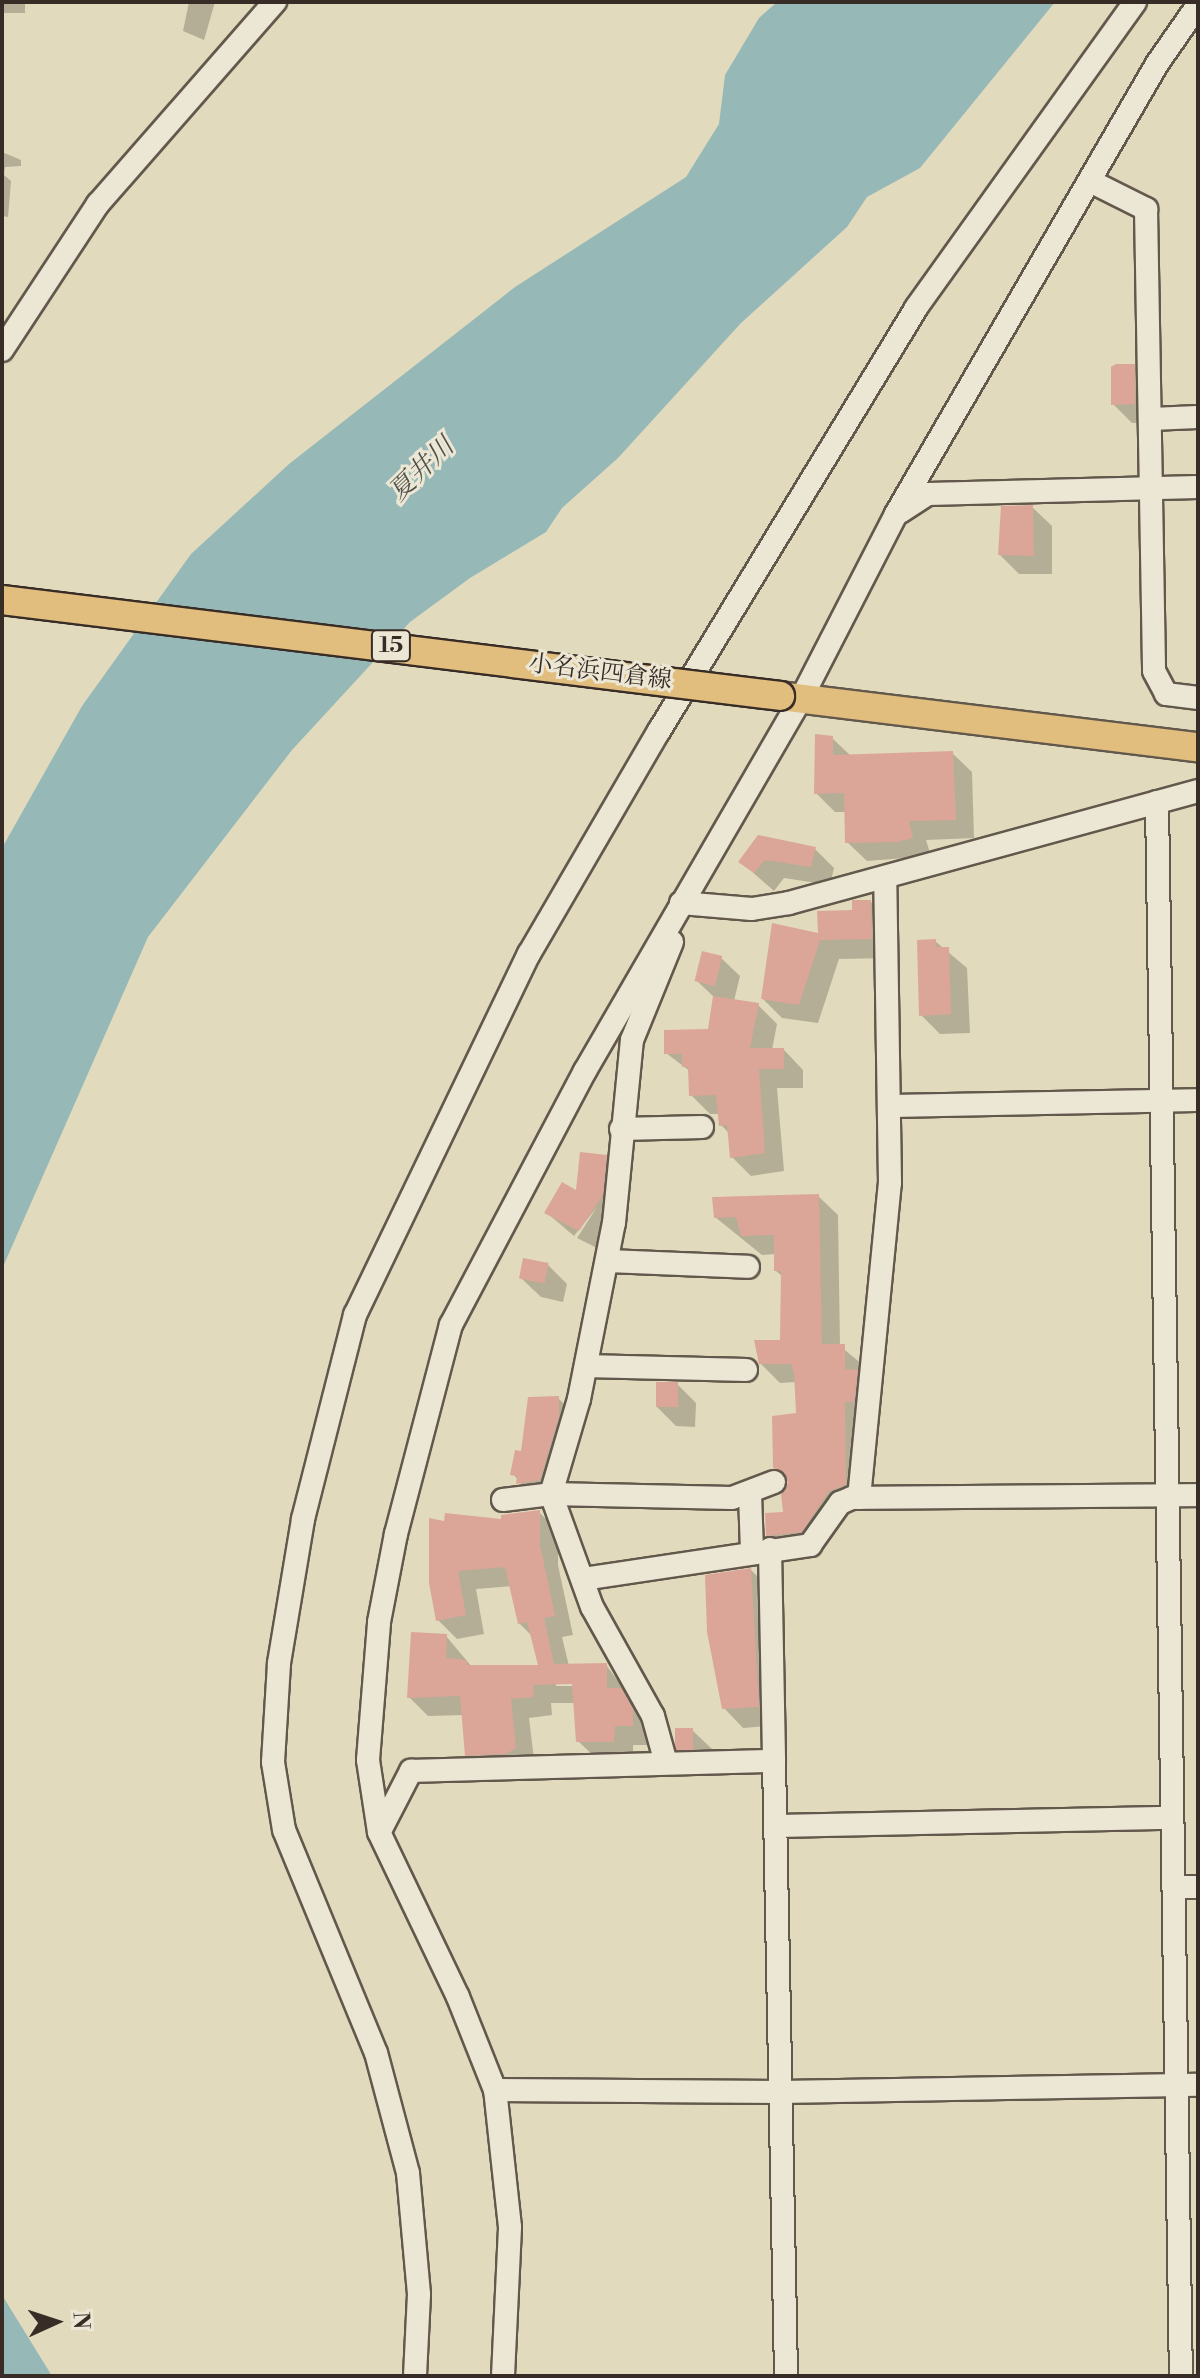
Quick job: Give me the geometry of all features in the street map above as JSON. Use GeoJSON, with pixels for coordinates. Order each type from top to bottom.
{"type":"FeatureCollection","features":[{"type":"Feature","properties":{"kind":"main road","name":"小名浜四倉線"},"geometry":{"type":"LineString","coordinates":[[2,600],[1198,747]]}},
{"type":"Feature","properties":{"kind":"street"},"geometry":{"type":"LineString","coordinates":[[2,350],[98,204],[275,2]]}},
{"type":"Feature","properties":{"kind":"street"},"geometry":{"type":"LineString","coordinates":[[415,2376],[419,2294],[408,2173],[376,2053],[284,1830],[273,1762],[279,1663],[303,1519],[355,1315],[529,954],[659,731],[916,308],[1135,2]]}},
{"type":"Feature","properties":{"kind":"street"},"geometry":{"type":"LineString","coordinates":[[503,2376],[510,2227],[495,2090],[458,1997],[379,1832],[368,1760],[379,1622],[396,1534],[451,1325],[790,698],[1090,181],[1198,5]]}},
{"type":"Feature","properties":{"kind":"street"},"geometry":{"type":"LineString","coordinates":[[1090,181],[1146,209],[1154,671],[1166,694],[1198,698]]}},
{"type":"Feature","properties":{"kind":"street"},"geometry":{"type":"LineString","coordinates":[[1151,419],[1198,417]]}},
{"type":"Feature","properties":{"kind":"street"},"geometry":{"type":"LineString","coordinates":[[896,514],[928,494],[1198,487]]}},
{"type":"Feature","properties":{"kind":"street"},"geometry":{"type":"LineString","coordinates":[[676,912],[752,909],[885,878],[1198,791]]}},
{"type":"Feature","properties":{"kind":"street"},"geometry":{"type":"LineString","coordinates":[[1157,802],[1172,1818],[1187,2085],[1190,2348],[1181,2376]]}},
{"type":"Feature","properties":{"kind":"street"},"geometry":{"type":"LineString","coordinates":[[859,1498],[890,1183],[885,878]]}},
{"type":"Feature","properties":{"kind":"street"},"geometry":{"type":"LineString","coordinates":[[666,1763],[653,1716],[592,1607],[551,1494],[586,1366],[607,1261],[632,1040],[673,939],[676,912]]}},
{"type":"Feature","properties":{"kind":"street"},"geometry":{"type":"LineString","coordinates":[[890,1106],[1198,1100]]}},
{"type":"Feature","properties":{"kind":"street"},"geometry":{"type":"LineString","coordinates":[[621,1129],[702,1127]]}},
{"type":"Feature","properties":{"kind":"street"},"geometry":{"type":"LineString","coordinates":[[607,1261],[748,1267]]}},
{"type":"Feature","properties":{"kind":"street"},"geometry":{"type":"LineString","coordinates":[[586,1366],[746,1370]]}},
{"type":"Feature","properties":{"kind":"street"},"geometry":{"type":"LineString","coordinates":[[503,1500],[551,1494],[732,1498],[750,1494],[774,1482]]}},
{"type":"Feature","properties":{"kind":"street"},"geometry":{"type":"LineString","coordinates":[[750,1494],[761,1550],[774,1761],[786,2376]]}},
{"type":"Feature","properties":{"kind":"street"},"geometry":{"type":"LineString","coordinates":[[583,1579],[810,1545],[840,1503],[859,1498],[1198,1495]]}},
{"type":"Feature","properties":{"kind":"street"},"geometry":{"type":"LineString","coordinates":[[379,1832],[411,1771],[774,1761]]}},
{"type":"Feature","properties":{"kind":"street"},"geometry":{"type":"LineString","coordinates":[[776,1826],[1172,1818]]}},
{"type":"Feature","properties":{"kind":"street"},"geometry":{"type":"LineString","coordinates":[[1174,1887],[1198,1887]]}},
{"type":"Feature","properties":{"kind":"street"},"geometry":{"type":"LineString","coordinates":[[495,2090],[781,2092],[1187,2085]]}},
{"type":"Feature","properties":{"kind":"water","name":"夏井川"},"geometry":{"type":"Polygon","coordinates":[[[777,2],[1055,2],[920,168],[867,197],[847,227],[741,323],[618,458],[562,508],[546,532],[470,578],[410,622],[292,750],[148,937],[2,1269],[2,848],[82,706],[191,554],[289,464],[515,287],[686,177],[719,124],[725,75],[759,18],[777,2]]]}},
{"type":"Feature","properties":{"kind":"water"},"geometry":{"type":"Polygon","coordinates":[[[2,2295],[52,2376],[2,2376],[2,2295]]]}},
{"type":"Feature","properties":{"kind":"building"},"geometry":{"type":"Polygon","coordinates":[[[1135,364],[1135,404],[1111,405],[1111,367],[1135,364]]]}},
{"type":"Feature","properties":{"kind":"building"},"geometry":{"type":"Polygon","coordinates":[[[1033,505],[1034,556],[998,555],[1001,506],[1033,505]]]}},
{"type":"Feature","properties":{"kind":"building"},"geometry":{"type":"Polygon","coordinates":[[[815,734],[833,736],[833,755],[953,751],[956,820],[909,821],[913,838],[897,842],[845,843],[844,793],[814,794],[815,734]]]}},
{"type":"Feature","properties":{"kind":"building"},"geometry":{"type":"Polygon","coordinates":[[[758,835],[816,847],[811,867],[765,860],[754,873],[738,862],[758,835]]]}},
{"type":"Feature","properties":{"kind":"building"},"geometry":{"type":"Polygon","coordinates":[[[852,900],[871,900],[872,939],[820,940],[799,1005],[761,999],[772,923],[818,933],[817,911],[852,910],[852,900]]]}},
{"type":"Feature","properties":{"kind":"building"},"geometry":{"type":"Polygon","coordinates":[[[936,939],[936,947],[949,947],[951,1014],[919,1016],[917,940],[936,939]]]}},
{"type":"Feature","properties":{"kind":"building"},"geometry":{"type":"Polygon","coordinates":[[[702,951],[722,956],[715,986],[695,981],[702,951]]]}},
{"type":"Feature","properties":{"kind":"building"},"geometry":{"type":"Polygon","coordinates":[[[713,996],[759,1003],[750,1048],[784,1048],[784,1069],[759,1069],[765,1153],[730,1158],[727,1125],[719,1126],[716,1095],[689,1096],[688,1067],[682,1067],[682,1054],[664,1054],[664,1030],[708,1029],[713,996]]]}},
{"type":"Feature","properties":{"kind":"building"},"geometry":{"type":"Polygon","coordinates":[[[580,1152],[607,1155],[603,1195],[579,1231],[544,1213],[562,1182],[576,1190],[580,1152]]]}},
{"type":"Feature","properties":{"kind":"building"},"geometry":{"type":"Polygon","coordinates":[[[819,1194],[822,1344],[845,1344],[845,1369],[858,1370],[854,1402],[845,1402],[846,1485],[829,1491],[802,1532],[766,1536],[765,1513],[783,1512],[781,1494],[788,1483],[783,1472],[773,1468],[772,1416],[796,1413],[794,1373],[791,1364],[759,1364],[754,1340],[780,1340],[781,1271],[774,1271],[774,1235],[741,1236],[736,1217],[714,1218],[712,1197],[819,1194]]]}},
{"type":"Feature","properties":{"kind":"building"},"geometry":{"type":"Polygon","coordinates":[[[523,1258],[549,1263],[545,1284],[519,1279],[523,1258]]]}},
{"type":"Feature","properties":{"kind":"building"},"geometry":{"type":"Polygon","coordinates":[[[656,1382],[678,1382],[678,1407],[656,1407],[656,1382]]]}},
{"type":"Feature","properties":{"kind":"building"},"geometry":{"type":"Polygon","coordinates":[[[559,1396],[559,1416],[540,1480],[516,1484],[517,1476],[510,1475],[515,1450],[521,1451],[528,1397],[559,1396]]]}},
{"type":"Feature","properties":{"kind":"building"},"geometry":{"type":"Polygon","coordinates":[[[540,1510],[540,1545],[555,1616],[544,1618],[554,1664],[607,1663],[607,1688],[621,1688],[633,1709],[633,1726],[615,1726],[614,1742],[576,1742],[572,1684],[533,1685],[534,1697],[511,1699],[516,1748],[506,1754],[465,1756],[460,1696],[407,1698],[411,1632],[447,1634],[446,1658],[467,1660],[467,1665],[538,1665],[527,1622],[518,1624],[505,1567],[458,1571],[466,1615],[436,1621],[429,1583],[429,1518],[444,1521],[445,1513],[501,1519],[501,1515],[540,1510]]]}},
{"type":"Feature","properties":{"kind":"building"},"geometry":{"type":"Polygon","coordinates":[[[751,1568],[759,1707],[722,1709],[707,1632],[705,1575],[751,1568]]]}},
{"type":"Feature","properties":{"kind":"building"},"geometry":{"type":"Polygon","coordinates":[[[675,1728],[693,1728],[693,1750],[675,1750],[675,1728]]]}}]}
